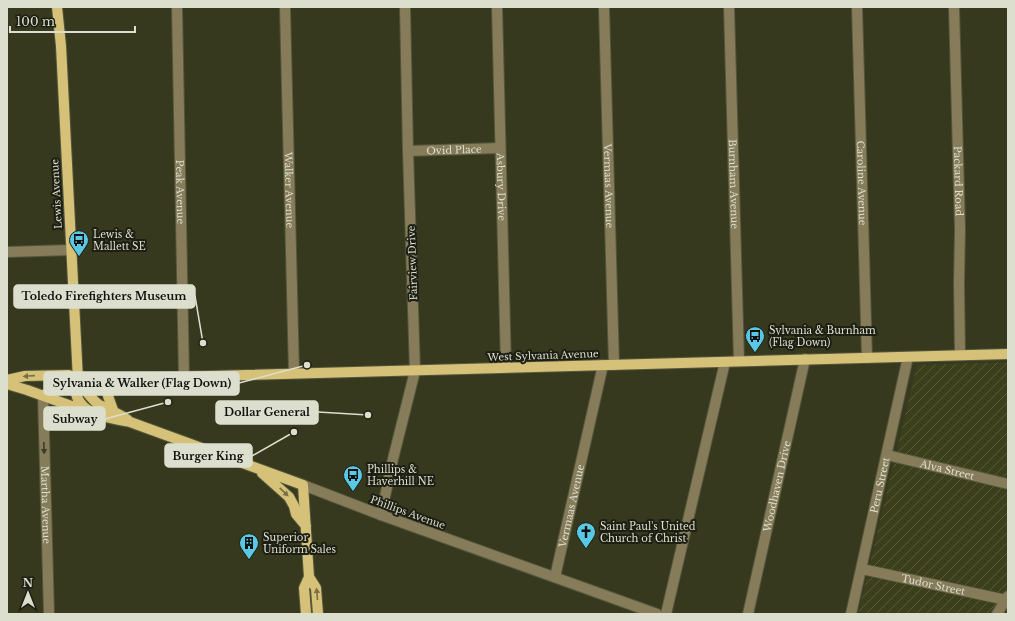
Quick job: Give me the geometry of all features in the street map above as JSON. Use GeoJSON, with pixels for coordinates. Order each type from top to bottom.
{"type":"FeatureCollection","features":[{"type":"Feature","properties":{"kind":"main road","name":"Lewis Avenue"},"geometry":{"type":"LineString","coordinates":[[57,7],[61,46],[78,380]]}},
{"type":"Feature","properties":{"kind":"main road","name":"West Sylvania Avenue"},"geometry":{"type":"LineString","coordinates":[[7,380],[25,376],[69,375],[78,380],[1008,354]]}},
{"type":"Feature","properties":{"kind":"main road"},"geometry":{"type":"LineString","coordinates":[[43,395],[52,376]]}},
{"type":"Feature","properties":{"kind":"main road"},"geometry":{"type":"LineString","coordinates":[[113,410],[108,396],[113,384],[119,379]]}},
{"type":"Feature","properties":{"kind":"main road","name":"West Sylvania Avenue"},"geometry":{"type":"LineString","coordinates":[[43,395],[69,387],[78,380]]}},
{"type":"Feature","properties":{"kind":"main road","name":"Phillips Avenue"},"geometry":{"type":"LineString","coordinates":[[78,380],[91,398],[100,405],[113,410],[130,422]]}},
{"type":"Feature","properties":{"kind":"main road","name":"Phillips Avenue"},"geometry":{"type":"LineString","coordinates":[[78,380],[76,387],[78,399],[83,406],[92,413],[104,418],[130,422],[303,485]]}},
{"type":"Feature","properties":{"kind":"main road"},"geometry":{"type":"LineString","coordinates":[[7,384],[43,395],[92,413]]}},
{"type":"Feature","properties":{"kind":"main road"},"geometry":{"type":"LineString","coordinates":[[254,467],[285,492],[294,506],[296,514],[306,526]]}},
{"type":"Feature","properties":{"kind":"main road"},"geometry":{"type":"LineString","coordinates":[[303,485],[309,577],[304,588],[306,614]]}},
{"type":"Feature","properties":{"kind":"main road"},"geometry":{"type":"LineString","coordinates":[[309,577],[316,588],[318,614]]}},
{"type":"Feature","properties":{"kind":"street","name":"Peak Avenue"},"geometry":{"type":"LineString","coordinates":[[177,7],[184,377]]}},
{"type":"Feature","properties":{"kind":"street","name":"Walker Avenue"},"geometry":{"type":"LineString","coordinates":[[285,7],[294,373]]}},
{"type":"Feature","properties":{"kind":"street","name":"Fairview Drive"},"geometry":{"type":"LineString","coordinates":[[381,515],[415,370],[405,7]]}},
{"type":"Feature","properties":{"kind":"street","name":"Asbury Drive"},"geometry":{"type":"LineString","coordinates":[[497,7],[506,368]]}},
{"type":"Feature","properties":{"kind":"street","name":"Vermaas Avenue"},"geometry":{"type":"LineString","coordinates":[[604,7],[614,365]]}},
{"type":"Feature","properties":{"kind":"street","name":"Burnham Avenue"},"geometry":{"type":"LineString","coordinates":[[729,7],[739,361]]}},
{"type":"Feature","properties":{"kind":"street","name":"Caroline Avenue"},"geometry":{"type":"LineString","coordinates":[[857,7],[867,358]]}},
{"type":"Feature","properties":{"kind":"street","name":"Packard Road"},"geometry":{"type":"LineString","coordinates":[[954,7],[960,229],[960,355]]}},
{"type":"Feature","properties":{"kind":"street","name":"Ovid Place"},"geometry":{"type":"LineString","coordinates":[[408,151],[500,148]]}},
{"type":"Feature","properties":{"kind":"street"},"geometry":{"type":"LineString","coordinates":[[7,252],[71,250]]}},
{"type":"Feature","properties":{"kind":"street","name":"Peru Street"},"geometry":{"type":"LineString","coordinates":[[851,614],[908,357]]}},
{"type":"Feature","properties":{"kind":"street","name":"Woodhaven Drive"},"geometry":{"type":"LineString","coordinates":[[748,614],[805,359]]}},
{"type":"Feature","properties":{"kind":"street"},"geometry":{"type":"LineString","coordinates":[[666,614],[725,362]]}},
{"type":"Feature","properties":{"kind":"street","name":"Vermaas Avenue"},"geometry":{"type":"LineString","coordinates":[[555,577],[603,365]]}},
{"type":"Feature","properties":{"kind":"street","name":"Martha Avenue"},"geometry":{"type":"LineString","coordinates":[[43,395],[49,614]]}},
{"type":"Feature","properties":{"kind":"street","name":"Alva Street"},"geometry":{"type":"LineString","coordinates":[[887,455],[1008,484]]}},
{"type":"Feature","properties":{"kind":"street","name":"Phillips Avenue"},"geometry":{"type":"LineString","coordinates":[[303,485],[381,515],[657,614]]}},
{"type":"Feature","properties":{"kind":"street","name":"Tudor Street"},"geometry":{"type":"LineString","coordinates":[[862,569],[1007,598]]}},
{"type":"Feature","properties":{"kind":"street"},"geometry":{"type":"LineString","coordinates":[[997,614],[1007,598]]}},
{"type":"Feature","properties":{"kind":"shaded area"},"geometry":{"type":"Polygon","coordinates":[[[1008,362],[1008,614],[858,614],[917,365],[1008,362]]]}},
{"type":"Feature","properties":{"kind":"place","name":"Lewis & Mallett SE"},"geometry":{"type":"Point","coordinates":[79,257]}},
{"type":"Feature","properties":{"kind":"place","name":"Toledo Firefighters Museum"},"geometry":{"type":"Point","coordinates":[203,343]}},
{"type":"Feature","properties":{"kind":"place","name":"Sylvania & Burnham (Flag Down)"},"geometry":{"type":"Point","coordinates":[755,353]}},
{"type":"Feature","properties":{"kind":"place","name":"Sylvania & Walker (Flag Down)"},"geometry":{"type":"Point","coordinates":[307,365]}},
{"type":"Feature","properties":{"kind":"place","name":"Subway"},"geometry":{"type":"Point","coordinates":[168,402]}},
{"type":"Feature","properties":{"kind":"place","name":"Dollar General"},"geometry":{"type":"Point","coordinates":[368,415]}},
{"type":"Feature","properties":{"kind":"place","name":"Burger King"},"geometry":{"type":"Point","coordinates":[294,432]}},
{"type":"Feature","properties":{"kind":"place","name":"Phillips & Haverhill NE"},"geometry":{"type":"Point","coordinates":[353,492]}},
{"type":"Feature","properties":{"kind":"place","name":"Saint Paul's United Church of Christ"},"geometry":{"type":"Point","coordinates":[586,549]}},
{"type":"Feature","properties":{"kind":"place","name":"Superior Uniform Sales"},"geometry":{"type":"Point","coordinates":[249,560]}}]}
